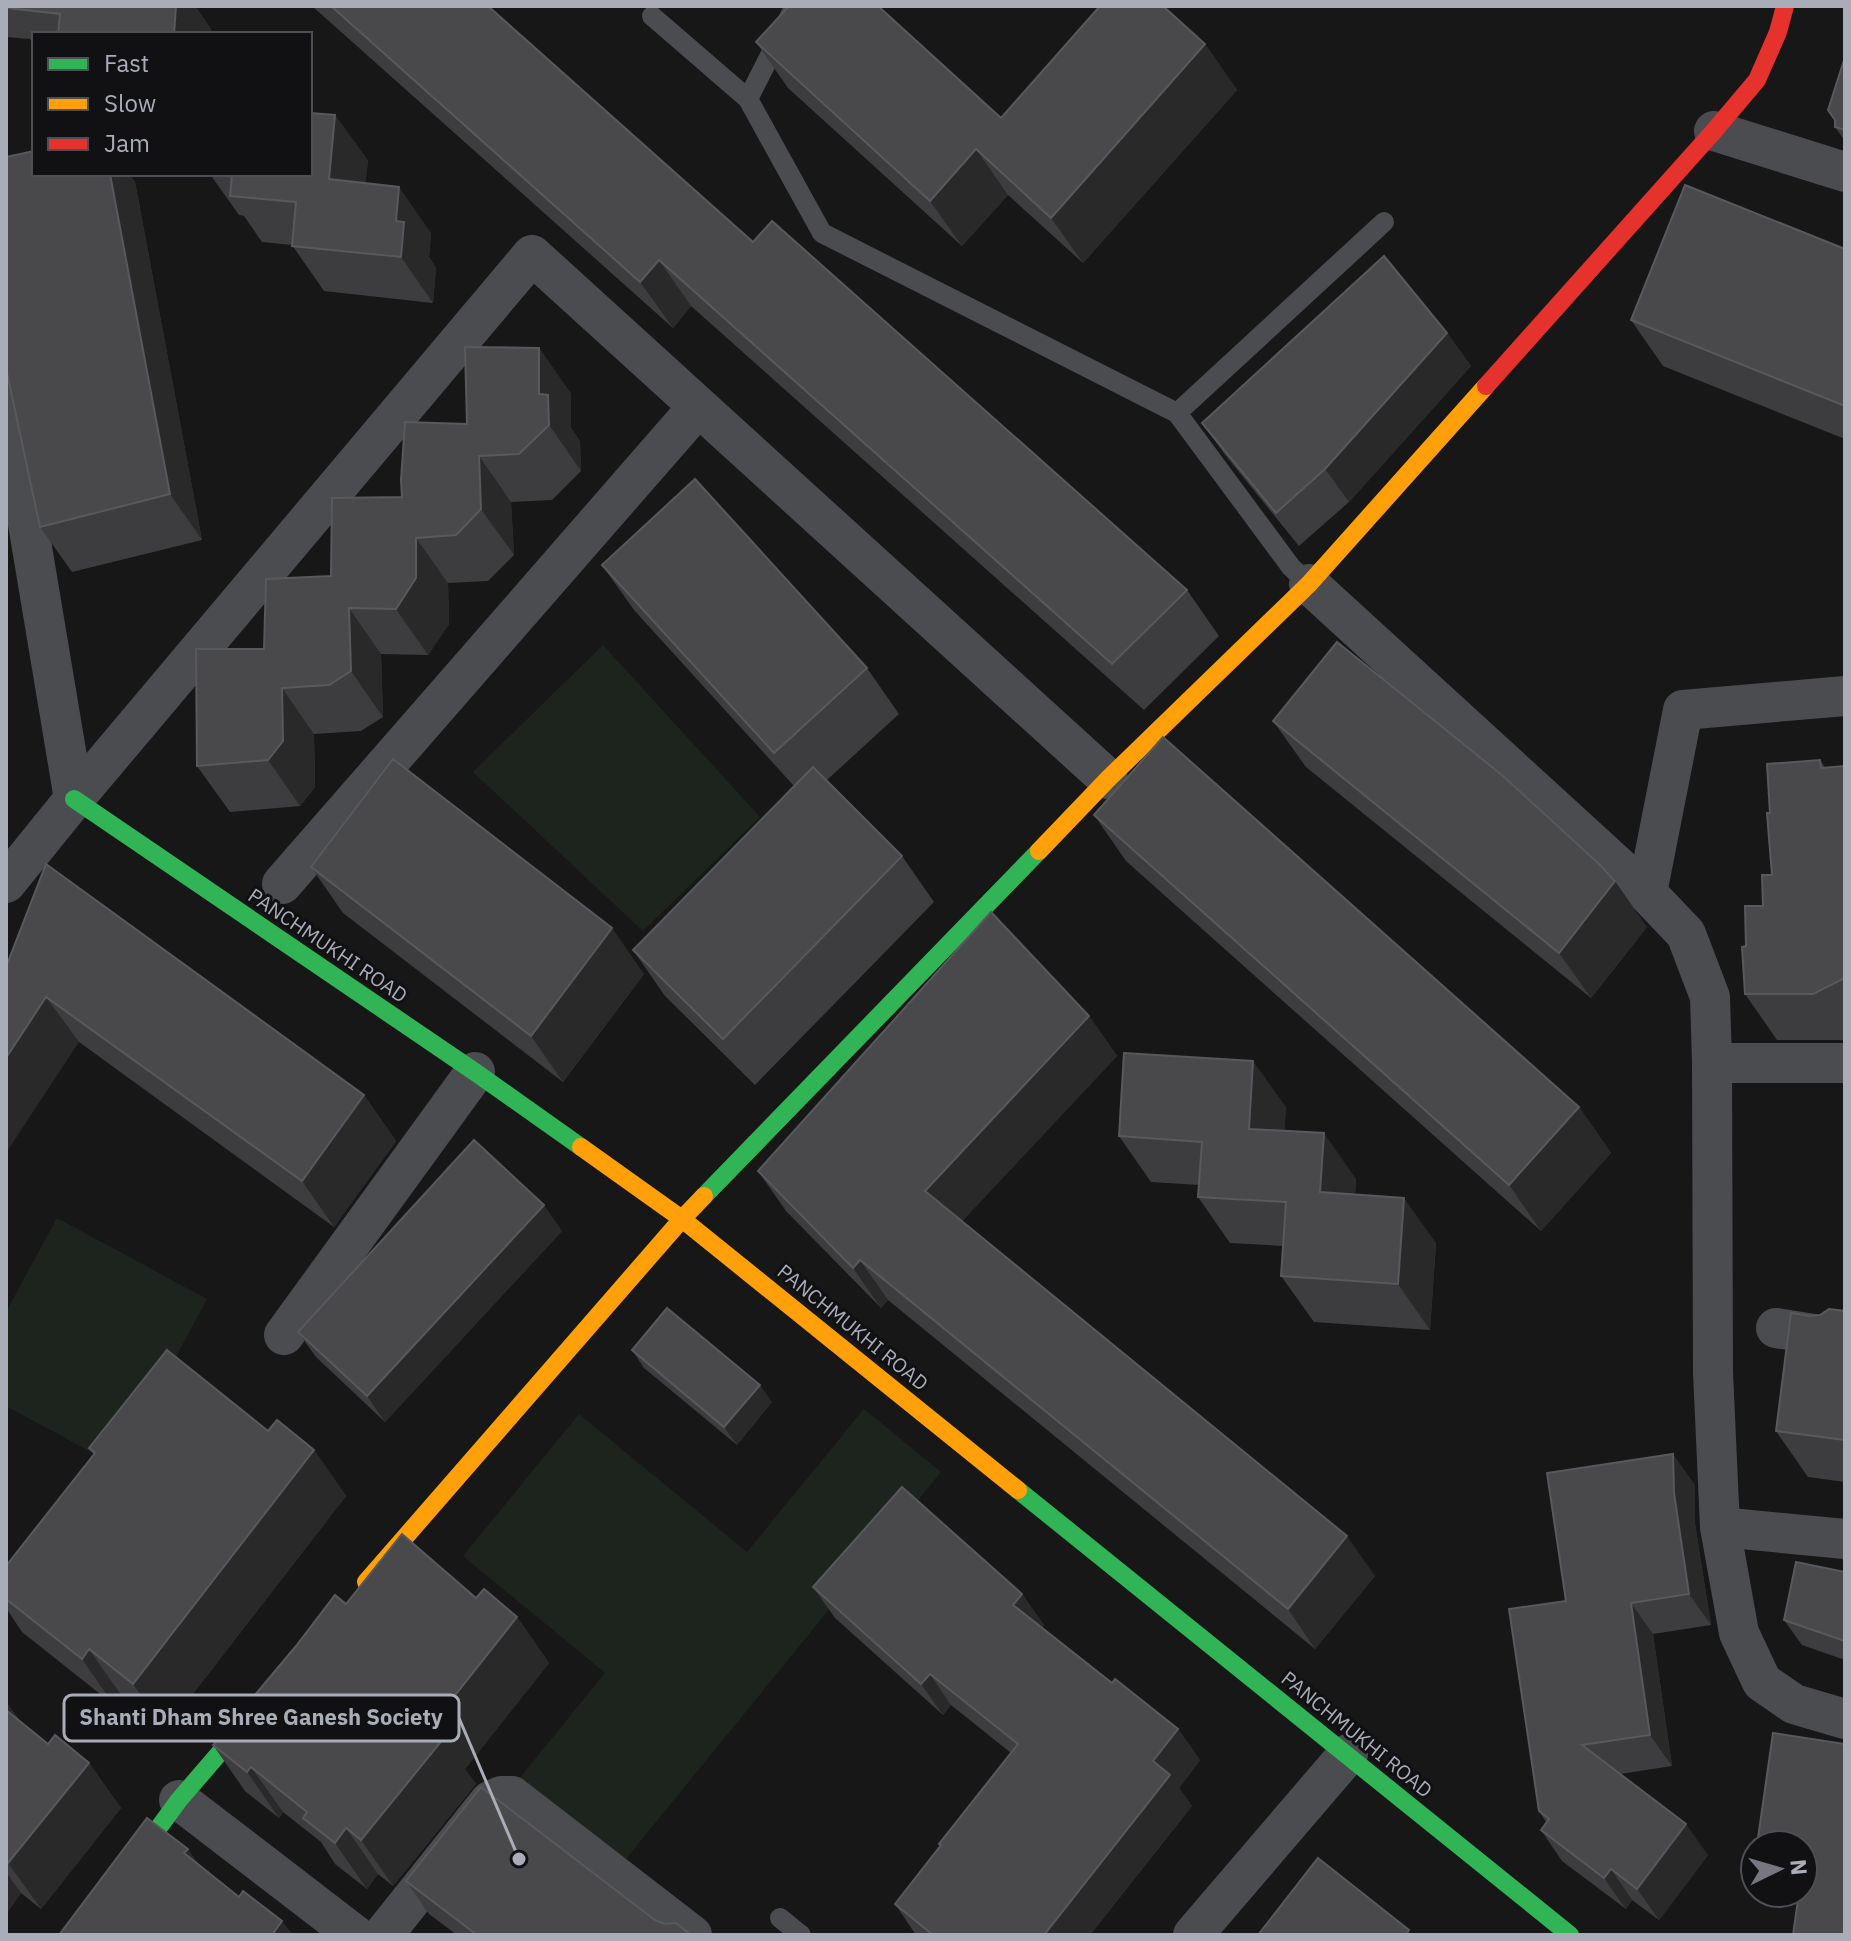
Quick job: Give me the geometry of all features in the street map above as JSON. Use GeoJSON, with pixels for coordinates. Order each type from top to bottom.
{"type":"FeatureCollection","features":[{"type":"Feature","properties":{"kind":"street"},"geometry":{"type":"LineString","coordinates":[[354,1595],[682,1219],[1108,779],[1309,584],[1757,80],[1778,32],[1785,6]]}},
{"type":"Feature","properties":{"kind":"street"},"geometry":{"type":"LineString","coordinates":[[1714,131],[1845,172]]}},
{"type":"Feature","properties":{"kind":"street"},"geometry":{"type":"LineString","coordinates":[[6,883],[532,255],[1108,779]]}},
{"type":"Feature","properties":{"kind":"street"},"geometry":{"type":"LineString","coordinates":[[6,392],[16,519],[74,799]]}},
{"type":"Feature","properties":{"kind":"street"},"geometry":{"type":"LineString","coordinates":[[266,901],[698,407]]}},
{"type":"Feature","properties":{"kind":"street"},"geometry":{"type":"LineString","coordinates":[[1309,584],[1647,893],[1686,934],[1710,997],[1713,1372],[1720,1527],[1739,1633],[1762,1682],[1794,1704],[1845,1719]]}},
{"type":"Feature","properties":{"kind":"street"},"geometry":{"type":"LineString","coordinates":[[1647,893],[1683,710],[1845,696]]}},
{"type":"Feature","properties":{"kind":"street","name":"PANCHMUKHI ROAD"},"geometry":{"type":"LineString","coordinates":[[74,799],[266,901],[475,1072],[682,1219],[1570,1935]]}},
{"type":"Feature","properties":{"kind":"street"},"geometry":{"type":"LineString","coordinates":[[1712,1063],[1845,1063]]}},
{"type":"Feature","properties":{"kind":"street"},"geometry":{"type":"LineString","coordinates":[[284,1335],[475,1072]]}},
{"type":"Feature","properties":{"kind":"street"},"geometry":{"type":"LineString","coordinates":[[1776,1328],[1845,1339]]}},
{"type":"Feature","properties":{"kind":"street"},"geometry":{"type":"LineString","coordinates":[[1720,1527],[1845,1539]]}},
{"type":"Feature","properties":{"kind":"street"},"geometry":{"type":"LineString","coordinates":[[80,1935],[179,1800],[272,1692]]}},
{"type":"Feature","properties":{"kind":"street"},"geometry":{"type":"LineString","coordinates":[[1193,1935],[1348,1754]]}},
{"type":"Feature","properties":{"kind":"street"},"geometry":{"type":"LineString","coordinates":[[383,1935],[490,1801],[501,1796],[512,1796],[692,1935]]}},
{"type":"Feature","properties":{"kind":"street"},"geometry":{"type":"LineString","coordinates":[[179,1800],[355,1935]]}},
{"type":"Feature","properties":{"kind":"lane"},"geometry":{"type":"LineString","coordinates":[[748,99],[795,6]]}},
{"type":"Feature","properties":{"kind":"lane"},"geometry":{"type":"LineString","coordinates":[[652,16],[748,99],[822,233],[1177,413],[1291,567],[1309,584]]}},
{"type":"Feature","properties":{"kind":"lane"},"geometry":{"type":"LineString","coordinates":[[1177,413],[1384,222]]}},
{"type":"Feature","properties":{"kind":"lane"},"geometry":{"type":"LineString","coordinates":[[780,1918],[801,1935]]}},
{"type":"Feature","properties":{"kind":"shaded area"},"geometry":{"type":"Polygon","coordinates":[[[603,645],[760,817],[643,931],[473,772],[603,645]]]}},
{"type":"Feature","properties":{"kind":"shaded area"},"geometry":{"type":"Polygon","coordinates":[[[57,1218],[207,1299],[117,1466],[6,1406],[6,1312],[57,1218]]]}},
{"type":"Feature","properties":{"kind":"shaded area"},"geometry":{"type":"Polygon","coordinates":[[[864,1409],[941,1472],[621,1865],[518,1780],[605,1673],[463,1556],[579,1414],[747,1552],[864,1409]]]}},
{"type":"Feature","properties":{"kind":"building"},"geometry":{"type":"Polygon","coordinates":[[[176,6],[174,32],[58,32],[60,14],[8,8],[176,6]]]}},
{"type":"Feature","properties":{"kind":"building"},"geometry":{"type":"Polygon","coordinates":[[[331,6],[488,6],[753,242],[772,221],[1187,590],[1112,664],[659,260],[640,282],[331,6]]]}},
{"type":"Feature","properties":{"kind":"building"},"geometry":{"type":"Polygon","coordinates":[[[789,6],[878,6],[1001,118],[1100,6],[1163,6],[1205,44],[1051,218],[976,149],[930,201],[756,42],[789,6]]]}},
{"type":"Feature","properties":{"kind":"building"},"geometry":{"type":"Polygon","coordinates":[[[1845,57],[1845,130],[1835,127],[1835,120],[1828,110],[1845,57]]]}},
{"type":"Feature","properties":{"kind":"building"},"geometry":{"type":"Polygon","coordinates":[[[312,113],[335,115],[329,179],[399,187],[396,221],[404,222],[401,257],[292,246],[296,202],[230,196],[232,176],[312,176],[312,113]]]}},
{"type":"Feature","properties":{"kind":"building"},"geometry":{"type":"Polygon","coordinates":[[[32,151],[32,176],[110,176],[170,494],[40,527],[6,368],[6,157],[32,151]]]}},
{"type":"Feature","properties":{"kind":"building"},"geometry":{"type":"Polygon","coordinates":[[[1685,185],[1845,249],[1845,406],[1631,320],[1685,185]]]}},
{"type":"Feature","properties":{"kind":"building"},"geometry":{"type":"Polygon","coordinates":[[[1384,256],[1447,333],[1325,469],[1276,513],[1202,423],[1384,256]]]}},
{"type":"Feature","properties":{"kind":"building"},"geometry":{"type":"Polygon","coordinates":[[[465,347],[539,348],[539,394],[548,395],[549,425],[519,454],[479,456],[481,509],[456,535],[416,538],[416,578],[396,609],[349,608],[351,671],[329,685],[282,688],[283,741],[268,760],[197,766],[196,649],[264,649],[266,579],[331,576],[332,498],[402,497],[405,422],[467,424],[465,347]]]}},
{"type":"Feature","properties":{"kind":"building"},"geometry":{"type":"Polygon","coordinates":[[[695,479],[867,668],[774,753],[602,565],[695,479]]]}},
{"type":"Feature","properties":{"kind":"building"},"geometry":{"type":"Polygon","coordinates":[[[1337,642],[1503,776],[1615,881],[1559,953],[1273,721],[1337,642]]]}},
{"type":"Feature","properties":{"kind":"building"},"geometry":{"type":"Polygon","coordinates":[[[1163,737],[1579,1107],[1509,1185],[1094,815],[1163,737]]]}},
{"type":"Feature","properties":{"kind":"building"},"geometry":{"type":"Polygon","coordinates":[[[393,759],[612,928],[531,1036],[311,867],[393,759]]]}},
{"type":"Feature","properties":{"kind":"building"},"geometry":{"type":"Polygon","coordinates":[[[1820,760],[1821,768],[1845,766],[1845,978],[1813,994],[1745,994],[1742,947],[1746,946],[1745,906],[1763,906],[1762,875],[1772,875],[1767,764],[1820,760]]]}},
{"type":"Feature","properties":{"kind":"building"},"geometry":{"type":"Polygon","coordinates":[[[813,767],[902,856],[723,1039],[633,950],[813,767]]]}},
{"type":"Feature","properties":{"kind":"building"},"geometry":{"type":"Polygon","coordinates":[[[46,864],[364,1095],[302,1181],[46,997],[6,1058],[6,967],[46,864]]]}},
{"type":"Feature","properties":{"kind":"building"},"geometry":{"type":"Polygon","coordinates":[[[991,912],[1089,1016],[925,1191],[1347,1536],[1288,1609],[860,1260],[853,1268],[758,1171],[991,912]]]}},
{"type":"Feature","properties":{"kind":"building"},"geometry":{"type":"Polygon","coordinates":[[[1124,1053],[1253,1061],[1249,1129],[1324,1133],[1320,1192],[1404,1198],[1398,1284],[1281,1276],[1286,1202],[1198,1197],[1202,1142],[1119,1136],[1124,1053]]]}},
{"type":"Feature","properties":{"kind":"building"},"geometry":{"type":"Polygon","coordinates":[[[474,1140],[544,1205],[367,1396],[298,1332],[474,1140]]]}},
{"type":"Feature","properties":{"kind":"building"},"geometry":{"type":"Polygon","coordinates":[[[667,1308],[760,1385],[724,1427],[632,1350],[667,1308]]]}},
{"type":"Feature","properties":{"kind":"building"},"geometry":{"type":"Polygon","coordinates":[[[1829,1309],[1845,1311],[1845,1440],[1776,1431],[1791,1313],[1820,1315],[1829,1309]]]}},
{"type":"Feature","properties":{"kind":"building"},"geometry":{"type":"Polygon","coordinates":[[[167,1350],[268,1431],[277,1420],[314,1450],[133,1684],[89,1649],[82,1659],[6,1599],[6,1566],[95,1453],[89,1448],[167,1350]]]}},
{"type":"Feature","properties":{"kind":"building"},"geometry":{"type":"Polygon","coordinates":[[[1673,1454],[1674,1493],[1689,1594],[1631,1603],[1650,1735],[1582,1745],[1686,1824],[1637,1889],[1611,1869],[1604,1878],[1541,1830],[1549,1819],[1539,1811],[1509,1609],[1566,1601],[1547,1473],[1673,1454]]]}},
{"type":"Feature","properties":{"kind":"building"},"geometry":{"type":"Polygon","coordinates":[[[902,1487],[1022,1594],[1013,1605],[1112,1683],[1115,1679],[1178,1729],[1153,1761],[1170,1775],[1044,1935],[933,1935],[895,1904],[1018,1744],[930,1674],[921,1684],[813,1587],[902,1487]]]}},
{"type":"Feature","properties":{"kind":"building"},"geometry":{"type":"Polygon","coordinates":[[[402,1534],[476,1598],[484,1589],[517,1617],[430,1727],[444,1738],[361,1840],[346,1828],[335,1843],[303,1818],[307,1812],[251,1767],[247,1772],[213,1745],[335,1595],[346,1604],[402,1534]]]}},
{"type":"Feature","properties":{"kind":"building"},"geometry":{"type":"Polygon","coordinates":[[[1796,1562],[1845,1572],[1845,1641],[1784,1620],[1796,1562]]]}},
{"type":"Feature","properties":{"kind":"building"},"geometry":{"type":"Polygon","coordinates":[[[6,1710],[48,1744],[55,1735],[89,1763],[8,1863],[6,1861],[6,1710]]]}},
{"type":"Feature","properties":{"kind":"building"},"geometry":{"type":"Polygon","coordinates":[[[1773,1733],[1845,1744],[1845,1935],[1793,1935],[1797,1909],[1819,1909],[1819,1829],[1759,1829],[1773,1733]]]}},
{"type":"Feature","properties":{"kind":"building"},"geometry":{"type":"Polygon","coordinates":[[[481,1787],[655,1920],[665,1924],[676,1923],[691,1935],[477,1935],[406,1881],[481,1787]]]}},
{"type":"Feature","properties":{"kind":"building"},"geometry":{"type":"Polygon","coordinates":[[[147,1818],[188,1849],[184,1853],[239,1897],[243,1891],[282,1921],[272,1935],[59,1935],[147,1818]]]}},
{"type":"Feature","properties":{"kind":"building"},"geometry":{"type":"Polygon","coordinates":[[[1318,1858],[1409,1930],[1406,1935],[1258,1935],[1318,1858]]]}},
{"type":"Feature","properties":{"kind":"traffic: fast"},"geometry":{"type":"LineString","coordinates":[[74,799],[581,1147]]}},
{"type":"Feature","properties":{"kind":"traffic: fast"},"geometry":{"type":"LineString","coordinates":[[704,1196],[1039,851]]}},
{"type":"Feature","properties":{"kind":"traffic: fast"},"geometry":{"type":"LineString","coordinates":[[1018,1490],[1570,1935]]}},
{"type":"Feature","properties":{"kind":"traffic: fast"},"geometry":{"type":"LineString","coordinates":[[80,1935],[179,1800],[259,1707]]}},
{"type":"Feature","properties":{"kind":"traffic: slow"},"geometry":{"type":"LineString","coordinates":[[1039,851],[1108,779],[1309,584],[1486,386]]}},
{"type":"Feature","properties":{"kind":"traffic: slow"},"geometry":{"type":"LineString","coordinates":[[581,1147],[682,1219],[1018,1490]]}},
{"type":"Feature","properties":{"kind":"traffic: slow"},"geometry":{"type":"LineString","coordinates":[[366,1582],[704,1196]]}},
{"type":"Feature","properties":{"kind":"traffic: jam"},"geometry":{"type":"LineString","coordinates":[[1486,386],[1757,80],[1778,32],[1785,6]]}},
{"type":"Feature","properties":{"kind":"place","name":"Shanti Dham Shree Ganesh Society"},"geometry":{"type":"Point","coordinates":[519,1859]}}]}
